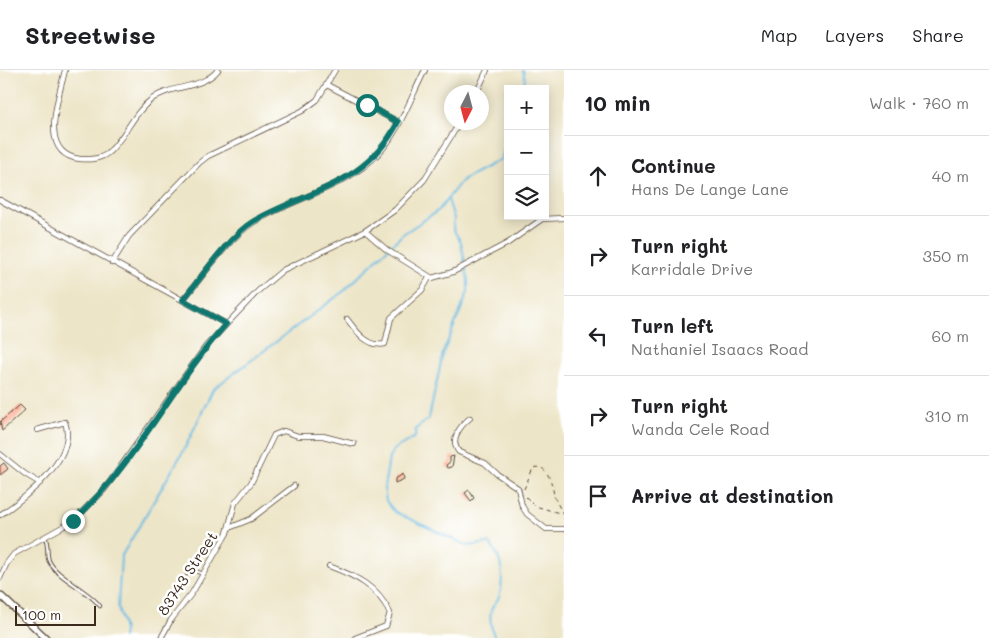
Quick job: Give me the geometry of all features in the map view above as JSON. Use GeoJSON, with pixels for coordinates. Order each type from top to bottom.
{"type":"FeatureCollection","features":[{"type":"Feature","properties":{"kind":"street"},"geometry":{"type":"LineString","coordinates":[[65,70],[54,118],[55,139],[67,154],[76,159],[87,160],[108,154],[140,110],[155,96],[208,80],[218,70]]}},
{"type":"Feature","properties":{"kind":"street"},"geometry":{"type":"LineString","coordinates":[[112,263],[129,236],[199,163],[208,156],[302,111],[317,100],[328,85],[335,70]]}},
{"type":"Feature","properties":{"kind":"street"},"geometry":{"type":"LineString","coordinates":[[183,300],[243,230],[254,222],[318,193],[370,161],[386,144],[425,70]]}},
{"type":"Feature","properties":{"kind":"street"},"geometry":{"type":"LineString","coordinates":[[480,85],[487,70]]}},
{"type":"Feature","properties":{"kind":"street"},"geometry":{"type":"LineString","coordinates":[[328,85],[398,122]]}},
{"type":"Feature","properties":{"kind":"street"},"geometry":{"type":"LineString","coordinates":[[0,578],[7,563],[14,554],[73,521],[104,490],[206,346],[226,324],[283,270],[364,231],[395,210],[413,194],[436,164],[455,130]]}},
{"type":"Feature","properties":{"kind":"street"},"geometry":{"type":"LineString","coordinates":[[0,200],[226,324]]}},
{"type":"Feature","properties":{"kind":"street"},"geometry":{"type":"LineString","coordinates":[[346,319],[371,343],[385,344],[391,318],[422,290],[429,278],[454,272],[508,243],[542,219],[564,218]]}},
{"type":"Feature","properties":{"kind":"street"},"geometry":{"type":"LineString","coordinates":[[364,231],[387,250],[429,278]]}},
{"type":"Feature","properties":{"kind":"street"},"geometry":{"type":"LineString","coordinates":[[470,418],[458,430],[455,444],[459,452],[485,463],[497,474],[518,488],[523,510],[540,524],[552,530],[564,529]]}},
{"type":"Feature","properties":{"kind":"street"},"geometry":{"type":"LineString","coordinates":[[0,515],[40,482],[60,458],[66,440],[66,424],[62,421],[36,430]]}},
{"type":"Feature","properties":{"kind":"street","name":"83743 Street"},"geometry":{"type":"LineString","coordinates":[[161,638],[171,620],[192,593],[203,574],[229,528],[235,503],[251,482],[268,445],[278,432],[284,431],[302,436],[323,436],[354,444]]}},
{"type":"Feature","properties":{"kind":"street"},"geometry":{"type":"LineString","coordinates":[[0,454],[25,474],[40,482]]}},
{"type":"Feature","properties":{"kind":"street"},"geometry":{"type":"LineString","coordinates":[[229,528],[251,519],[294,486]]}},
{"type":"Feature","properties":{"kind":"street"},"geometry":{"type":"LineString","coordinates":[[329,566],[351,574],[369,585],[379,594],[390,613],[386,626],[355,638]]}},
{"type":"Feature","properties":{"kind":"street"},"geometry":{"type":"LineString","coordinates":[[0,595],[46,638]]}},
{"type":"Feature","properties":{"kind":"lane"},"geometry":{"type":"LineString","coordinates":[[45,537],[48,543],[48,560],[51,564],[76,586],[94,598],[100,606]]}},
{"type":"Feature","properties":{"kind":"lane"},"geometry":{"type":"LineString","coordinates":[[187,574],[193,570],[203,574]]}},
{"type":"Feature","properties":{"kind":"path"},"geometry":{"type":"LineString","coordinates":[[540,467],[547,472],[563,515],[535,506],[525,496],[523,490],[533,468],[540,467]]}},
{"type":"Feature","properties":{"kind":"building"},"geometry":{"type":"Polygon","coordinates":[[[20,405],[25,410],[2,431],[0,422],[20,405]]]}},
{"type":"Feature","properties":{"kind":"building"},"geometry":{"type":"Polygon","coordinates":[[[454,456],[452,467],[448,468],[446,465],[450,462],[450,457],[454,456]]]}},
{"type":"Feature","properties":{"kind":"building"},"geometry":{"type":"Polygon","coordinates":[[[4,463],[8,469],[0,475],[0,466],[4,463]]]}},
{"type":"Feature","properties":{"kind":"building"},"geometry":{"type":"Polygon","coordinates":[[[403,474],[404,479],[395,483],[395,479],[403,474]]]}},
{"type":"Feature","properties":{"kind":"building"},"geometry":{"type":"Polygon","coordinates":[[[469,490],[474,498],[471,501],[465,493],[469,490]]]}},
{"type":"Feature","properties":{"kind":"waterway"},"geometry":{"type":"LineString","coordinates":[[523,70],[525,79],[524,85]]}},
{"type":"Feature","properties":{"kind":"waterway"},"geometry":{"type":"LineString","coordinates":[[123,638],[124,630],[118,607],[121,557],[184,450],[213,389],[344,291],[403,234],[439,210],[462,180],[501,159],[504,150]]}},
{"type":"Feature","properties":{"kind":"waterway"},"geometry":{"type":"LineString","coordinates":[[448,199],[454,219],[453,229],[461,242],[468,279],[468,292],[443,353],[429,418],[416,429],[415,437],[393,450],[389,458],[384,488],[386,501],[395,512],[468,546],[489,543],[493,548],[497,554],[502,573],[500,594],[490,614],[495,638]]}},
{"type":"Feature","properties":{"kind":"route"},"geometry":{"type":"LineString","coordinates":[[73,521],[90,506],[116,475],[206,346],[226,324],[183,300],[205,273],[243,230],[254,222],[318,193],[346,177],[370,161],[386,144],[398,122],[367,105]]}}]}
